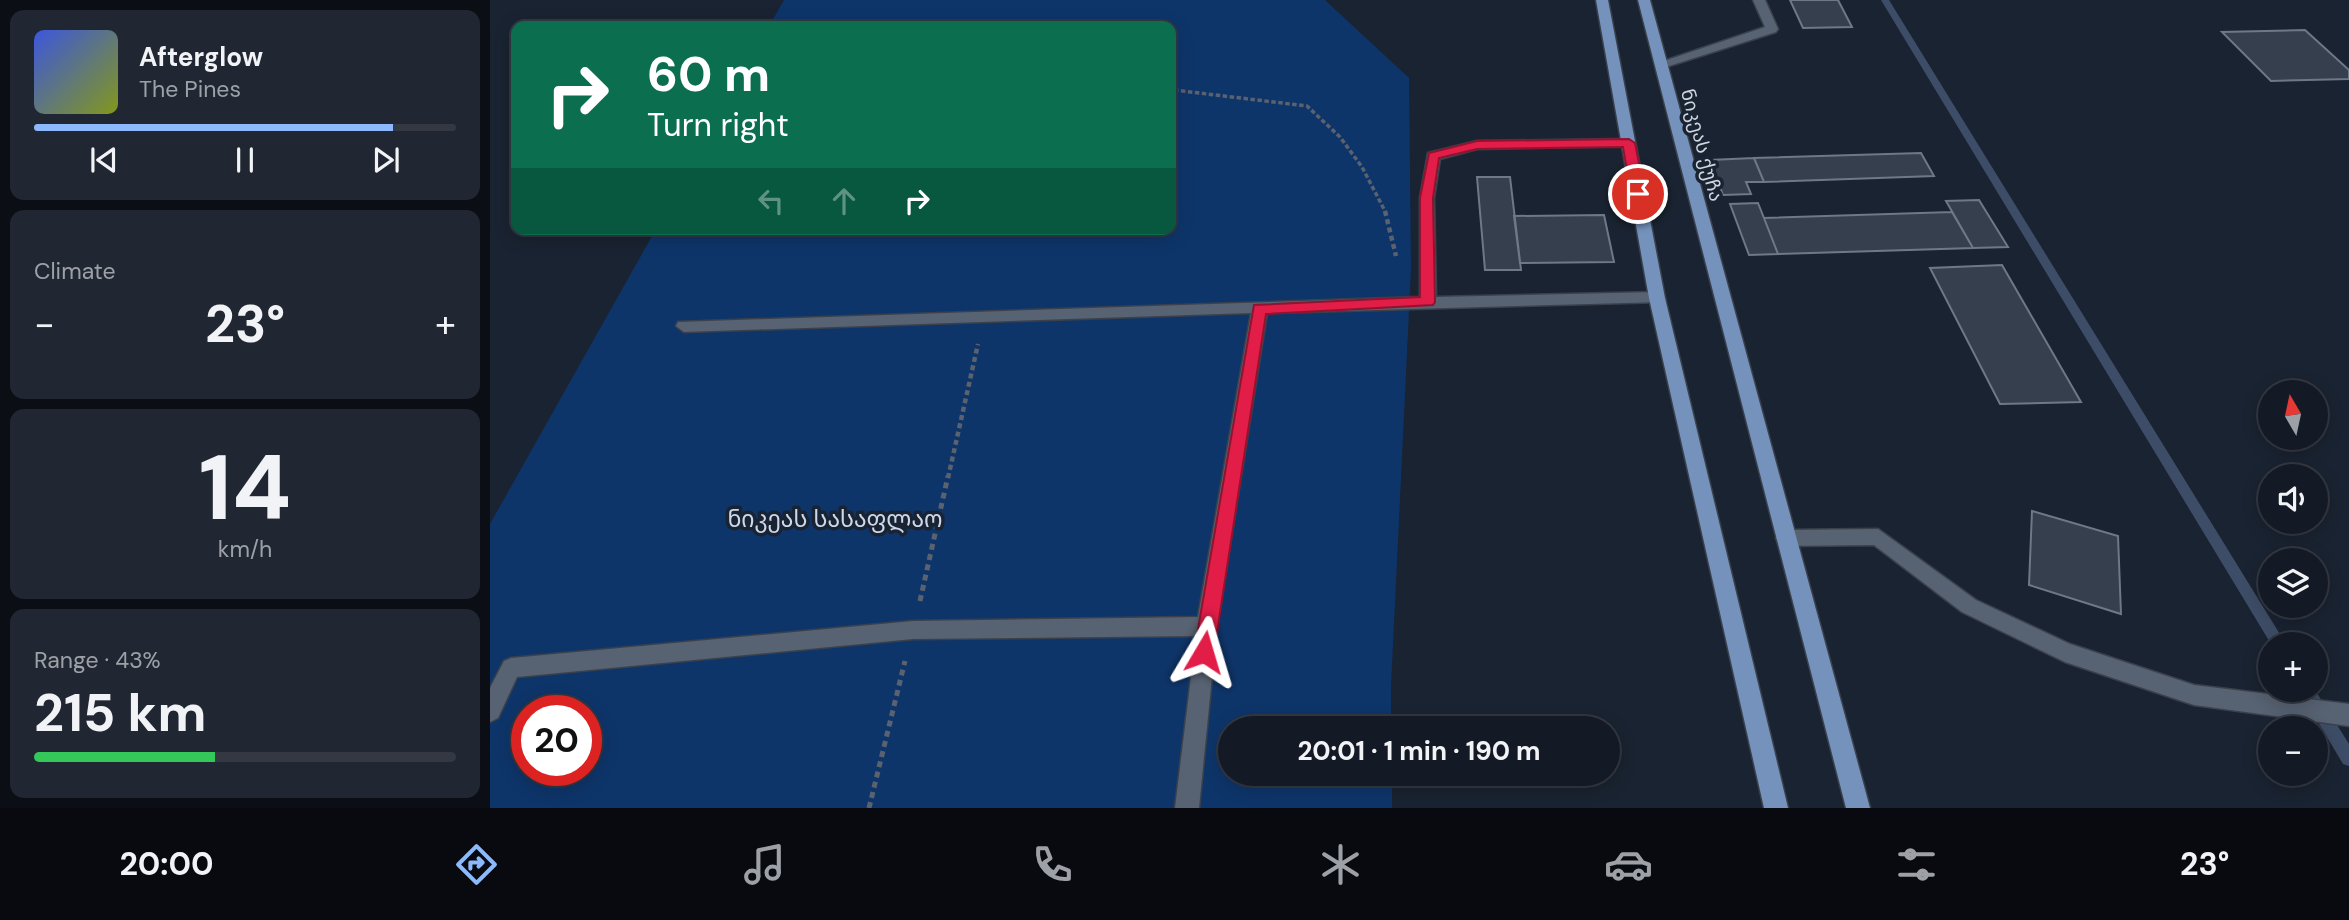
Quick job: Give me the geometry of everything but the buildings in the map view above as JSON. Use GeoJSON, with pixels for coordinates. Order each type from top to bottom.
{"type":"FeatureCollection","features":[{"type":"Feature","properties":{"kind":"main road"},"geometry":{"type":"LineString","coordinates":[[1602,0],[1657,298],[1776,808]]}},
{"type":"Feature","properties":{"kind":"main road","name":"ნიკეას ქუჩა"},"geometry":{"type":"LineString","coordinates":[[1644,0],[1858,808]]}},
{"type":"Feature","properties":{"kind":"lane"},"geometry":{"type":"LineString","coordinates":[[1661,64],[1772,29],[1759,0]]}},
{"type":"Feature","properties":{"kind":"lane"},"geometry":{"type":"LineString","coordinates":[[1428,302],[1427,198],[1433,156],[1477,145],[1629,143]]}},
{"type":"Feature","properties":{"kind":"lane"},"geometry":{"type":"LineString","coordinates":[[684,326],[1259,309],[1405,302],[1657,298]]}},
{"type":"Feature","properties":{"kind":"lane"},"geometry":{"type":"LineString","coordinates":[[1187,808],[1207,626],[1259,309]]}},
{"type":"Feature","properties":{"kind":"lane"},"geometry":{"type":"LineString","coordinates":[[1786,538],[1878,537],[1969,606],[2065,652],[2194,695],[2349,715]]}},
{"type":"Feature","properties":{"kind":"lane"},"geometry":{"type":"LineString","coordinates":[[490,711],[511,667],[913,630],[1207,626]]}},
{"type":"Feature","properties":{"kind":"path"},"geometry":{"type":"LineString","coordinates":[[1176,90],[1307,106],[1340,137],[1362,167],[1387,214],[1405,302]]}},
{"type":"Feature","properties":{"kind":"path"},"geometry":{"type":"LineString","coordinates":[[869,808],[913,630],[984,316]]}},
{"type":"Feature","properties":{"kind":"green space","name":"ნიკეას სასაფლაო"},"geometry":{"type":"Polygon","coordinates":[[[784,0],[1325,0],[1409,78],[1411,269],[1391,716],[1218,716],[1218,786],[1392,786],[1392,808],[490,808],[490,524],[653,235],[1176,235],[1176,21],[772,21],[784,0]]]}},
{"type":"Feature","properties":{"kind":"waterway"},"geometry":{"type":"LineString","coordinates":[[1885,0],[2272,632]]}},
{"type":"Feature","properties":{"kind":"waterway"},"geometry":{"type":"LineString","coordinates":[[2314,702],[2349,758]]}},
{"type":"Feature","properties":{"kind":"route"},"geometry":{"type":"LineString","coordinates":[[1204,652],[1259,309],[1428,302],[1427,198],[1433,156],[1477,145],[1629,143],[1638,194]]}}]}
